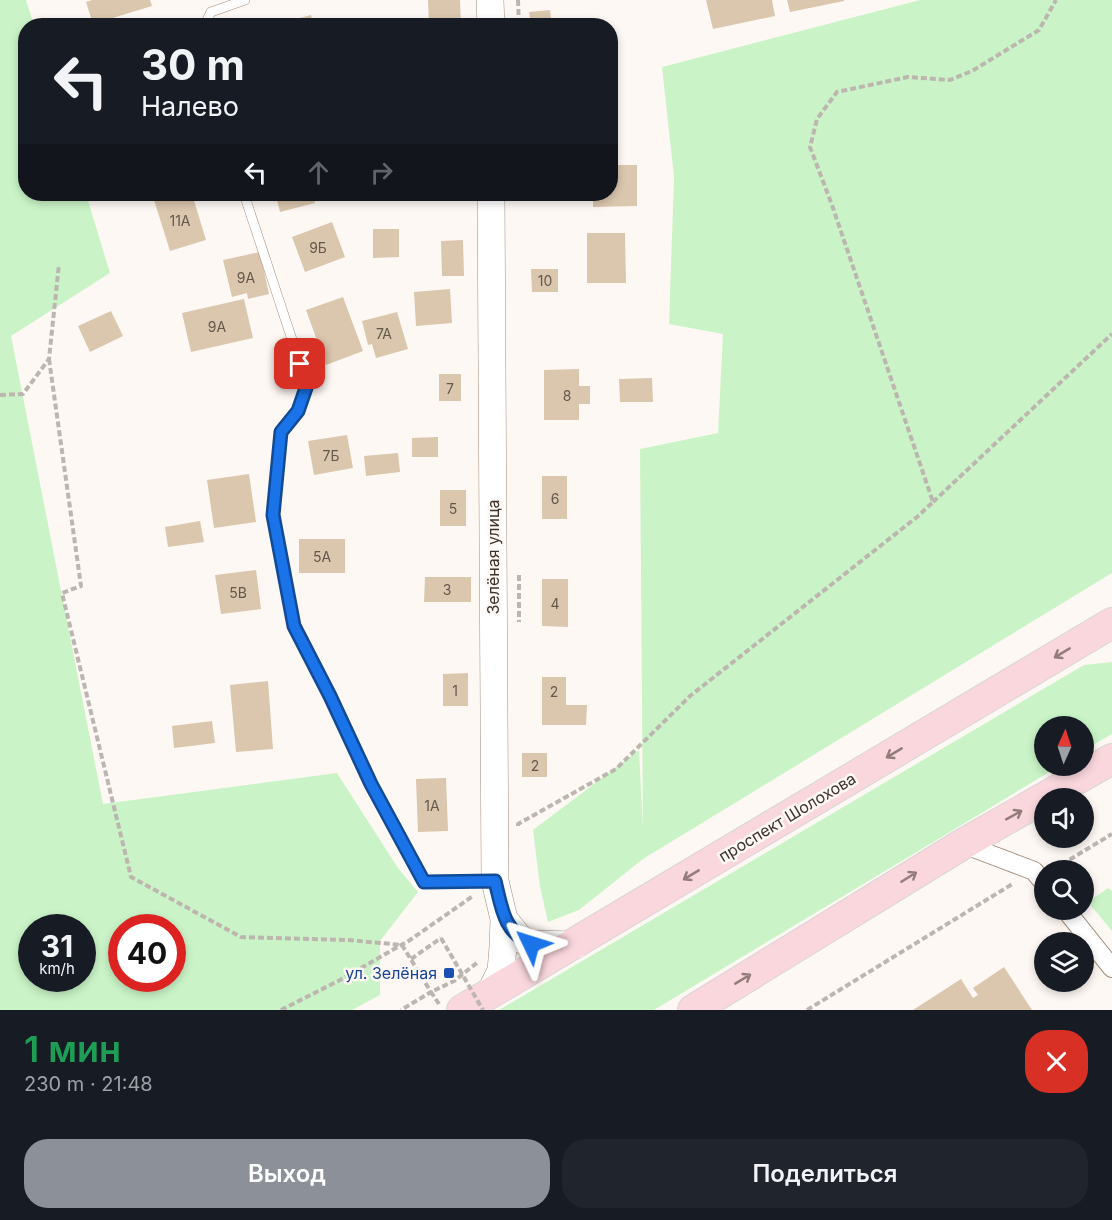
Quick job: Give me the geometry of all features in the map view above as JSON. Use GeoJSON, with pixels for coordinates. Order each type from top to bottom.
{"type":"FeatureCollection","features":[{"type":"Feature","properties":{"kind":"main road","name":"проспект Шолохова"},"geometry":{"type":"LineString","coordinates":[[462,1010],[486,1003],[575,945],[1112,623]]}},
{"type":"Feature","properties":{"kind":"main road"},"geometry":{"type":"LineString","coordinates":[[693,1010],[963,844],[1112,759]]}},
{"type":"Feature","properties":{"kind":"street"},"geometry":{"type":"LineString","coordinates":[[490,0],[491,18]]}},
{"type":"Feature","properties":{"kind":"street","name":"Зелёная улица"},"geometry":{"type":"LineString","coordinates":[[486,1003],[501,971],[504,919],[495,881],[491,201]]}},
{"type":"Feature","properties":{"kind":"street"},"geometry":{"type":"LineString","coordinates":[[963,844],[1034,875]]}},
{"type":"Feature","properties":{"kind":"street","name":"Зелёная улица"},"geometry":{"type":"LineString","coordinates":[[504,919],[520,939],[531,944],[575,945]]}},
{"type":"Feature","properties":{"kind":"street"},"geometry":{"type":"LineString","coordinates":[[1074,920],[1112,968]]}},
{"type":"Feature","properties":{"kind":"lane"},"geometry":{"type":"LineString","coordinates":[[208,18],[211,12],[245,0]]}},
{"type":"Feature","properties":{"kind":"lane"},"geometry":{"type":"LineString","coordinates":[[246,201],[307,385],[298,411],[281,432],[273,515],[294,626],[371,784],[424,882],[495,881]]}},
{"type":"Feature","properties":{"kind":"path"},"geometry":{"type":"LineString","coordinates":[[518,0],[519,18]]}},
{"type":"Feature","properties":{"kind":"path"},"geometry":{"type":"LineString","coordinates":[[933,502],[810,147],[817,119],[837,92],[908,77],[950,80],[972,71],[1039,30],[1056,0]]}},
{"type":"Feature","properties":{"kind":"path"},"geometry":{"type":"LineString","coordinates":[[59,264],[49,359],[81,586],[62,593],[131,877],[241,937],[348,940],[402,945]]}},
{"type":"Feature","properties":{"kind":"path"},"geometry":{"type":"LineString","coordinates":[[514,833],[518,824],[616,769],[690,696],[917,517],[1112,334]]}},
{"type":"Feature","properties":{"kind":"path"},"geometry":{"type":"LineString","coordinates":[[0,395],[22,394],[49,359]]}},
{"type":"Feature","properties":{"kind":"path"},"geometry":{"type":"LineString","coordinates":[[1069,860],[1112,834]]}},
{"type":"Feature","properties":{"kind":"path"},"geometry":{"type":"LineString","coordinates":[[807,1010],[1034,880]]}},
{"type":"Feature","properties":{"kind":"path"},"geometry":{"type":"LineString","coordinates":[[281,1010],[402,945],[495,881]]}},
{"type":"Feature","properties":{"kind":"path"},"geometry":{"type":"LineString","coordinates":[[411,958],[441,938],[486,1003]]}},
{"type":"Feature","properties":{"kind":"path"},"geometry":{"type":"LineString","coordinates":[[401,1010],[431,992],[402,945]]}},
{"type":"Feature","properties":{"kind":"green space"},"geometry":{"type":"Polygon","coordinates":[[[0,0],[26,0],[32,18],[18,18],[18,201],[88,201],[110,273],[11,336],[103,804],[337,773],[398,868],[418,892],[380,941],[380,995],[352,1010],[0,1010],[0,0]]]}},
{"type":"Feature","properties":{"kind":"green space"},"geometry":{"type":"Polygon","coordinates":[[[920,0],[1112,0],[1112,573],[643,859],[579,910],[548,922],[540,887],[533,830],[639,750],[643,828],[640,449],[718,433],[723,334],[669,324],[674,177],[662,67],[920,0]]]}},
{"type":"Feature","properties":{"kind":"green space"},"geometry":{"type":"Polygon","coordinates":[[[1112,662],[1112,734],[1094,745],[1094,716],[1034,716],[1034,776],[1043,776],[654,1010],[499,1010],[1084,665],[1112,662]]]}},
{"type":"Feature","properties":{"kind":"green space"},"geometry":{"type":"Polygon","coordinates":[[[1108,888],[1112,891],[1112,931],[1094,909],[1094,898],[1108,888]]]}},
{"type":"Feature","properties":{"kind":"building"},"geometry":{"type":"Polygon","coordinates":[[[92,0],[150,0],[152,6],[113,18],[91,18],[86,2],[92,0]]]}},
{"type":"Feature","properties":{"kind":"building"},"geometry":{"type":"Polygon","coordinates":[[[428,0],[460,0],[461,18],[429,18],[428,0]]]}},
{"type":"Feature","properties":{"kind":"building"},"geometry":{"type":"Polygon","coordinates":[[[706,0],[772,0],[775,16],[713,29],[706,0]]]}},
{"type":"Feature","properties":{"kind":"building"},"geometry":{"type":"Polygon","coordinates":[[[787,0],[844,0],[844,1],[790,12],[787,0]]]}},
{"type":"Feature","properties":{"kind":"building"},"geometry":{"type":"Polygon","coordinates":[[[550,10],[551,18],[530,18],[529,12],[550,10]]]}},
{"type":"Feature","properties":{"kind":"building"},"geometry":{"type":"Polygon","coordinates":[[[618,165],[637,165],[637,206],[593,207],[593,201],[618,201],[618,165]]]}},
{"type":"Feature","properties":{"kind":"building"},"geometry":{"type":"Polygon","coordinates":[[[154,201],[194,201],[206,240],[170,251],[154,201]]]}},
{"type":"Feature","properties":{"kind":"building"},"geometry":{"type":"Polygon","coordinates":[[[277,201],[314,201],[315,203],[280,212],[277,201]]]}},
{"type":"Feature","properties":{"kind":"building"},"geometry":{"type":"Polygon","coordinates":[[[332,222],[345,257],[305,272],[292,237],[332,222]]]}},
{"type":"Feature","properties":{"kind":"building"},"geometry":{"type":"Polygon","coordinates":[[[373,229],[399,229],[399,257],[373,258],[373,229]]]}},
{"type":"Feature","properties":{"kind":"building"},"geometry":{"type":"Polygon","coordinates":[[[587,233],[625,233],[626,283],[587,283],[587,233]]]}},
{"type":"Feature","properties":{"kind":"building"},"geometry":{"type":"Polygon","coordinates":[[[463,240],[464,276],[442,276],[441,241],[463,240]]]}},
{"type":"Feature","properties":{"kind":"building"},"geometry":{"type":"Polygon","coordinates":[[[260,252],[269,294],[248,299],[247,293],[232,297],[223,260],[260,252]]]}},
{"type":"Feature","properties":{"kind":"building"},"geometry":{"type":"Polygon","coordinates":[[[531,269],[558,269],[558,292],[532,292],[531,269]]]}},
{"type":"Feature","properties":{"kind":"building"},"geometry":{"type":"Polygon","coordinates":[[[450,289],[452,323],[416,326],[414,292],[450,289]]]}},
{"type":"Feature","properties":{"kind":"building"},"geometry":{"type":"Polygon","coordinates":[[[343,297],[363,351],[326,365],[306,310],[343,297]]]}},
{"type":"Feature","properties":{"kind":"building"},"geometry":{"type":"Polygon","coordinates":[[[244,299],[253,338],[191,352],[182,313],[244,299]]]}},
{"type":"Feature","properties":{"kind":"building"},"geometry":{"type":"Polygon","coordinates":[[[111,311],[123,336],[90,352],[78,326],[111,311]]]}},
{"type":"Feature","properties":{"kind":"building"},"geometry":{"type":"Polygon","coordinates":[[[397,312],[408,349],[376,358],[372,344],[368,345],[362,321],[397,312]]]}},
{"type":"Feature","properties":{"kind":"building"},"geometry":{"type":"Polygon","coordinates":[[[579,369],[579,386],[590,386],[590,404],[579,404],[579,420],[544,420],[544,370],[579,369]]]}},
{"type":"Feature","properties":{"kind":"building"},"geometry":{"type":"Polygon","coordinates":[[[439,374],[461,374],[461,401],[439,401],[439,374]]]}},
{"type":"Feature","properties":{"kind":"building"},"geometry":{"type":"Polygon","coordinates":[[[652,378],[653,402],[620,402],[619,379],[652,378]]]}},
{"type":"Feature","properties":{"kind":"building"},"geometry":{"type":"Polygon","coordinates":[[[347,435],[353,468],[314,475],[308,441],[347,435]]]}},
{"type":"Feature","properties":{"kind":"building"},"geometry":{"type":"Polygon","coordinates":[[[438,437],[438,457],[412,457],[412,438],[438,437]]]}},
{"type":"Feature","properties":{"kind":"building"},"geometry":{"type":"Polygon","coordinates":[[[398,453],[400,472],[366,476],[364,456],[398,453]]]}},
{"type":"Feature","properties":{"kind":"building"},"geometry":{"type":"Polygon","coordinates":[[[249,474],[256,522],[214,528],[207,480],[249,474]]]}},
{"type":"Feature","properties":{"kind":"building"},"geometry":{"type":"Polygon","coordinates":[[[542,476],[567,476],[567,519],[542,519],[542,476]]]}},
{"type":"Feature","properties":{"kind":"building"},"geometry":{"type":"Polygon","coordinates":[[[440,490],[466,490],[466,526],[440,526],[440,490]]]}},
{"type":"Feature","properties":{"kind":"building"},"geometry":{"type":"Polygon","coordinates":[[[200,521],[204,542],[168,547],[165,527],[200,521]]]}},
{"type":"Feature","properties":{"kind":"building"},"geometry":{"type":"Polygon","coordinates":[[[299,539],[345,539],[345,573],[299,573],[299,539]]]}},
{"type":"Feature","properties":{"kind":"building"},"geometry":{"type":"Polygon","coordinates":[[[256,570],[261,609],[221,614],[215,575],[256,570]]]}},
{"type":"Feature","properties":{"kind":"building"},"geometry":{"type":"Polygon","coordinates":[[[425,577],[471,577],[471,602],[424,602],[425,577]]]}},
{"type":"Feature","properties":{"kind":"building"},"geometry":{"type":"Polygon","coordinates":[[[542,579],[568,579],[568,627],[542,626],[542,579]]]}},
{"type":"Feature","properties":{"kind":"building"},"geometry":{"type":"Polygon","coordinates":[[[468,673],[468,706],[443,706],[443,674],[468,673]]]}},
{"type":"Feature","properties":{"kind":"building"},"geometry":{"type":"Polygon","coordinates":[[[542,677],[566,677],[566,705],[587,705],[586,725],[542,725],[542,677]]]}},
{"type":"Feature","properties":{"kind":"building"},"geometry":{"type":"Polygon","coordinates":[[[268,681],[273,749],[236,752],[230,685],[268,681]]]}},
{"type":"Feature","properties":{"kind":"building"},"geometry":{"type":"Polygon","coordinates":[[[212,721],[215,743],[174,748],[172,726],[212,721]]]}},
{"type":"Feature","properties":{"kind":"building"},"geometry":{"type":"Polygon","coordinates":[[[522,753],[547,753],[547,777],[522,777],[522,753]]]}},
{"type":"Feature","properties":{"kind":"building"},"geometry":{"type":"Polygon","coordinates":[[[446,778],[448,831],[418,832],[416,779],[446,778]]]}},
{"type":"Feature","properties":{"kind":"building"},"geometry":{"type":"Polygon","coordinates":[[[1004,967],[1032,1010],[913,1010],[961,979],[973,998],[978,995],[973,988],[1004,967]]]}},
{"type":"Feature","properties":{"kind":"place","name":"ул. Зелёная"},"geometry":{"type":"Point","coordinates":[449,973]}},
{"type":"Feature","properties":{"kind":"route"},"geometry":{"type":"LineString","coordinates":[[300,364],[307,385],[298,411],[281,432],[273,515],[294,626],[371,784],[424,882],[495,881],[504,919],[520,939],[531,944]]}}]}
